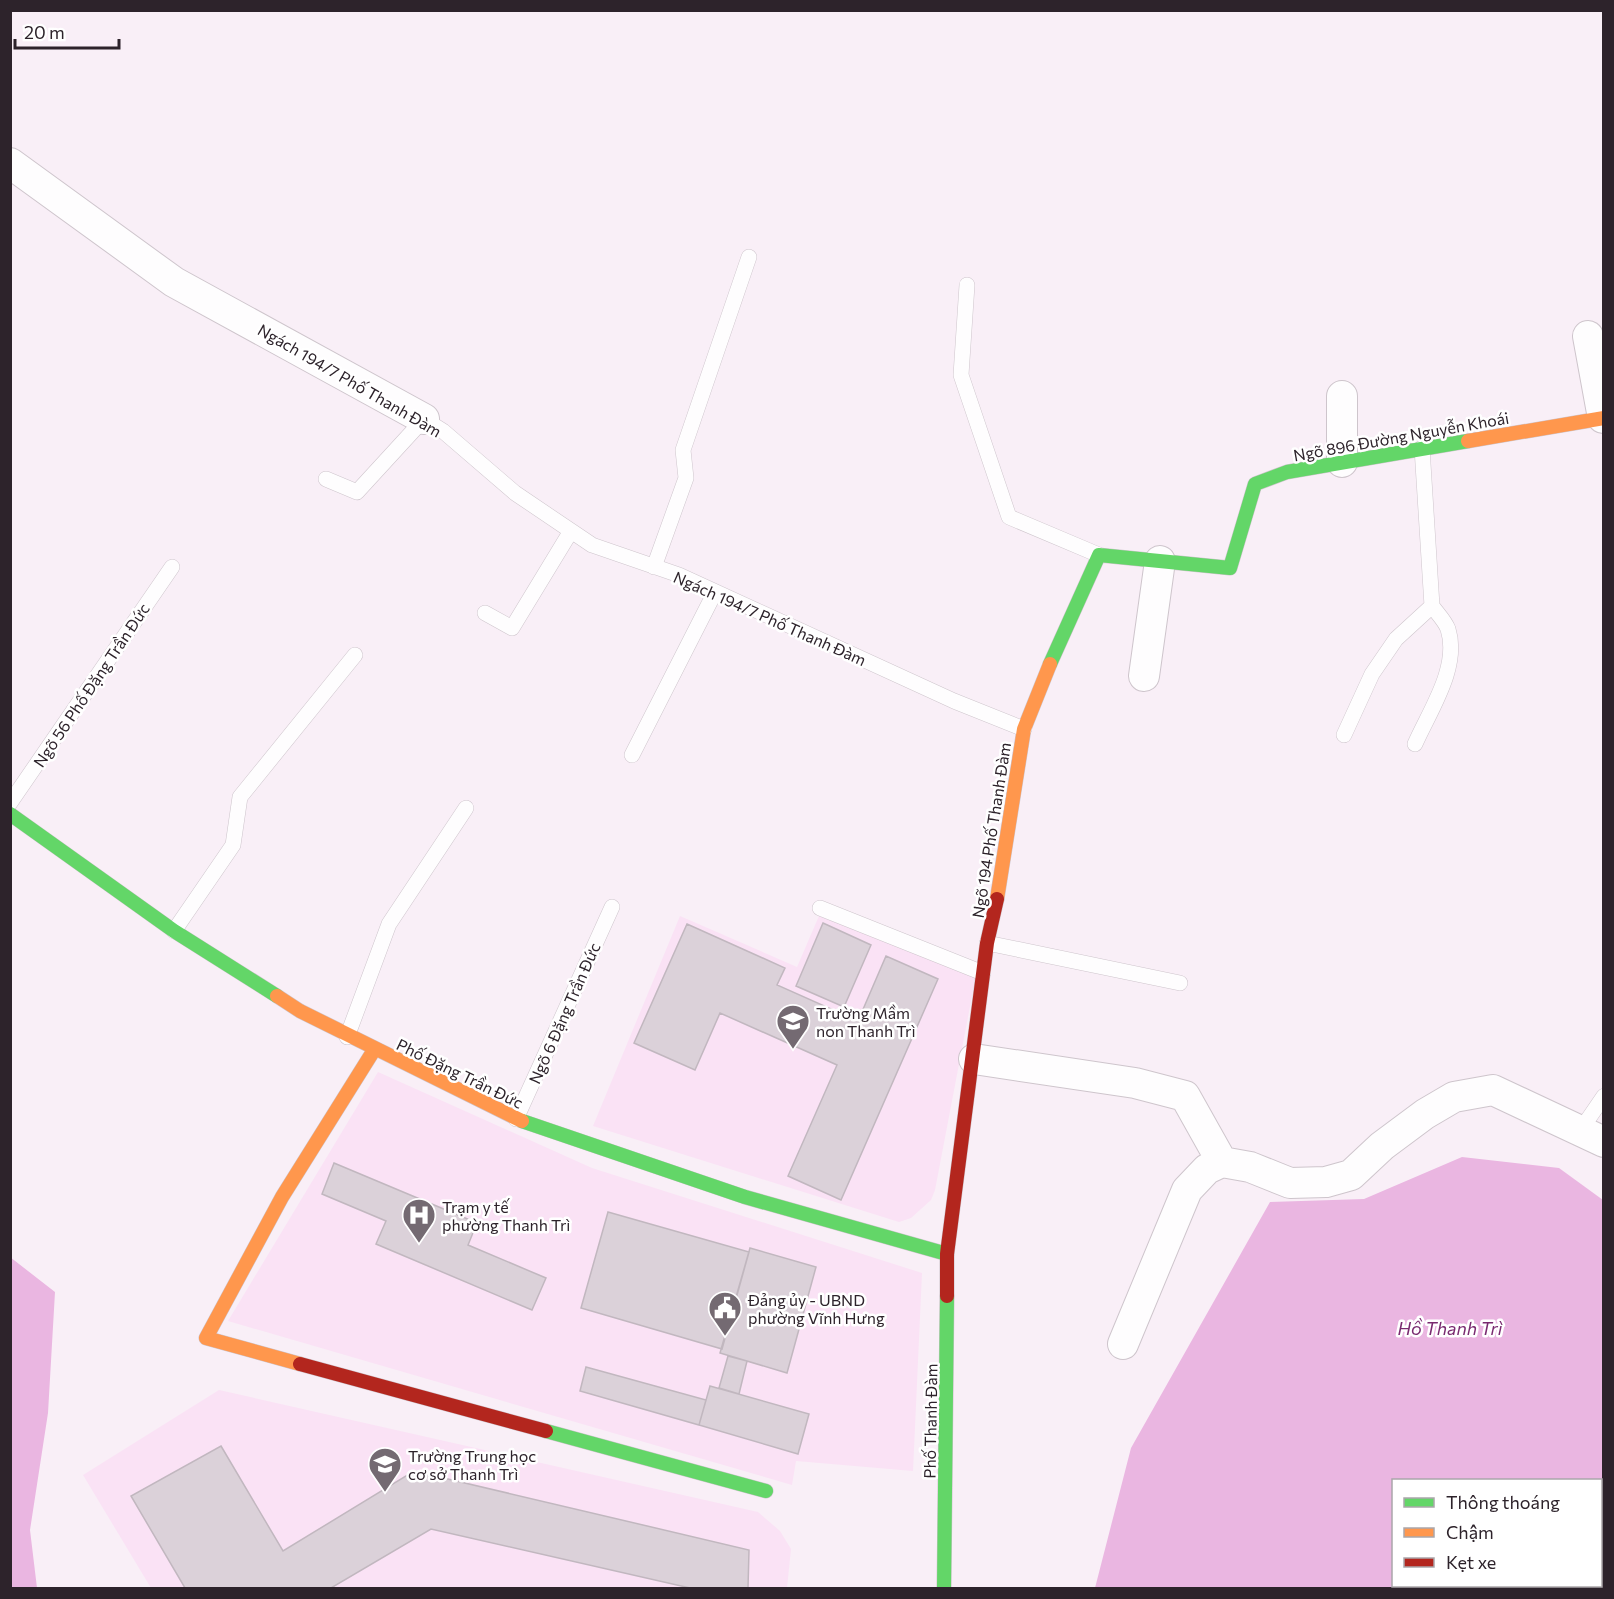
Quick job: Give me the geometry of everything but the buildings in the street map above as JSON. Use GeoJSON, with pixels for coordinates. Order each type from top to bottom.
{"type":"FeatureCollection","features":[{"type":"Feature","properties":{"kind":"street","name":"Ngách 194/7 Phố Thanh Đàm"},"geometry":{"type":"LineString","coordinates":[[10,163],[174,282],[424,419]]}},
{"type":"Feature","properties":{"kind":"street"},"geometry":{"type":"LineString","coordinates":[[1588,336],[1603,418]]}},
{"type":"Feature","properties":{"kind":"street"},"geometry":{"type":"LineString","coordinates":[[1342,396],[1342,462]]}},
{"type":"Feature","properties":{"kind":"street","name":"Ngõ 896 Đường Nguyễn Khoái"},"geometry":{"type":"LineString","coordinates":[[1160,561],[1230,568],[1256,484],[1287,471],[1603,418]]}},
{"type":"Feature","properties":{"kind":"street"},"geometry":{"type":"LineString","coordinates":[[1099,555],[1160,561],[1144,676]]}},
{"type":"Feature","properties":{"kind":"street","name":"Ngõ 194 Phố Thanh Đàm"},"geometry":{"type":"LineString","coordinates":[[947,1254],[974,1059],[987,943],[995,914],[1024,729],[1057,646],[1099,555]]}},
{"type":"Feature","properties":{"kind":"street","name":"Phố Đặng Trần Đức"},"geometry":{"type":"LineString","coordinates":[[10,813],[174,931],[300,1011],[346,1037],[516,1119],[745,1197],[947,1254]]}},
{"type":"Feature","properties":{"kind":"street"},"geometry":{"type":"LineString","coordinates":[[374,1050],[282,1197],[206,1338],[766,1491]]}},
{"type":"Feature","properties":{"kind":"street"},"geometry":{"type":"LineString","coordinates":[[974,1059],[1135,1083],[1185,1096],[1222,1162]]}},
{"type":"Feature","properties":{"kind":"street"},"geometry":{"type":"LineString","coordinates":[[1124,1344],[1187,1190],[1207,1169],[1222,1162],[1250,1167],[1290,1183],[1326,1182],[1351,1174],[1382,1146],[1425,1114],[1454,1097],[1493,1090],[1592,1136]]}},
{"type":"Feature","properties":{"kind":"street","name":"Phố Thanh Đàm"},"geometry":{"type":"LineString","coordinates":[[944,1588],[947,1254]]}},
{"type":"Feature","properties":{"kind":"lane"},"geometry":{"type":"LineString","coordinates":[[654,567],[686,478],[683,450],[749,257]]}},
{"type":"Feature","properties":{"kind":"lane"},"geometry":{"type":"LineString","coordinates":[[967,285],[961,375],[1009,517],[1099,555]]}},
{"type":"Feature","properties":{"kind":"lane"},"geometry":{"type":"LineString","coordinates":[[326,479],[357,492],[424,419]]}},
{"type":"Feature","properties":{"kind":"lane","name":"Ngách 194/7 Phố Thanh Đàm"},"geometry":{"type":"LineString","coordinates":[[424,419],[443,431],[515,493],[592,545],[715,592],[943,696],[1024,729]]}},
{"type":"Feature","properties":{"kind":"lane"},"geometry":{"type":"LineString","coordinates":[[1415,744],[1449,667],[1452,652],[1448,628],[1432,606],[1422,448]]}},
{"type":"Feature","properties":{"kind":"lane"},"geometry":{"type":"LineString","coordinates":[[485,613],[512,627],[571,531]]}},
{"type":"Feature","properties":{"kind":"lane","name":"Ngõ 56 Phố Đặng Trần Đức"},"geometry":{"type":"LineString","coordinates":[[10,802],[172,567]]}},
{"type":"Feature","properties":{"kind":"lane"},"geometry":{"type":"LineString","coordinates":[[632,755],[715,592]]}},
{"type":"Feature","properties":{"kind":"lane"},"geometry":{"type":"LineString","coordinates":[[1344,735],[1372,674],[1384,656],[1396,639],[1432,606]]}},
{"type":"Feature","properties":{"kind":"lane"},"geometry":{"type":"LineString","coordinates":[[174,931],[233,845],[240,797],[355,655]]}},
{"type":"Feature","properties":{"kind":"lane"},"geometry":{"type":"LineString","coordinates":[[346,1037],[389,924],[466,808]]}},
{"type":"Feature","properties":{"kind":"lane","name":"Ngõ 6 Đặng Trần Đức"},"geometry":{"type":"LineString","coordinates":[[516,1119],[612,907]]}},
{"type":"Feature","properties":{"kind":"lane"},"geometry":{"type":"LineString","coordinates":[[820,908],[983,973]]}},
{"type":"Feature","properties":{"kind":"lane"},"geometry":{"type":"LineString","coordinates":[[987,943],[1180,983]]}},
{"type":"Feature","properties":{"kind":"lane"},"geometry":{"type":"LineString","coordinates":[[1592,1136],[1604,1096]]}},
{"type":"Feature","properties":{"kind":"shaded area","name":"Trường Mầm non Thanh Trì"},"geometry":{"type":"Polygon","coordinates":[[[680,916],[797,967],[819,916],[976,975],[935,1190],[931,1200],[911,1218],[899,1222],[593,1126],[680,916]]]}},
{"type":"Feature","properties":{"kind":"shaded area"},"geometry":{"type":"Polygon","coordinates":[[[378,1072],[592,1168],[922,1273],[913,1471],[796,1461],[792,1485],[228,1321],[378,1072]]]}},
{"type":"Feature","properties":{"kind":"shaded area","name":"Trường Trung học cơ sở Thanh Trì"},"geometry":{"type":"Polygon","coordinates":[[[219,1390],[758,1512],[780,1531],[791,1549],[787,1588],[151,1588],[83,1475],[219,1390]]]}},
{"type":"Feature","properties":{"kind":"water","name":"Hồ Thanh Trì"},"geometry":{"type":"Polygon","coordinates":[[[1462,1157],[1559,1168],[1603,1200],[1603,1588],[1095,1588],[1131,1448],[1270,1202],[1364,1199],[1462,1157]]]}},
{"type":"Feature","properties":{"kind":"water"},"geometry":{"type":"Polygon","coordinates":[[[10,1257],[55,1292],[48,1413],[30,1530],[37,1588],[11,1588],[10,1257]]]}},
{"type":"Feature","properties":{"kind":"traffic: fast"},"geometry":{"type":"LineString","coordinates":[[1050,664],[1099,555],[1230,568],[1255,484],[1287,472],[1468,441]]}},
{"type":"Feature","properties":{"kind":"traffic: fast"},"geometry":{"type":"LineString","coordinates":[[10,814],[174,931],[277,996]]}},
{"type":"Feature","properties":{"kind":"traffic: fast"},"geometry":{"type":"LineString","coordinates":[[522,1121],[745,1197],[947,1254]]}},
{"type":"Feature","properties":{"kind":"traffic: fast"},"geometry":{"type":"LineString","coordinates":[[944,1588],[947,1296]]}},
{"type":"Feature","properties":{"kind":"traffic: fast"},"geometry":{"type":"LineString","coordinates":[[546,1431],[766,1491]]}},
{"type":"Feature","properties":{"kind":"traffic: slow"},"geometry":{"type":"LineString","coordinates":[[1468,441],[1604,418]]}},
{"type":"Feature","properties":{"kind":"traffic: slow"},"geometry":{"type":"LineString","coordinates":[[997,899],[1024,729],[1050,664]]}},
{"type":"Feature","properties":{"kind":"traffic: slow"},"geometry":{"type":"LineString","coordinates":[[277,996],[300,1011],[522,1121]]}},
{"type":"Feature","properties":{"kind":"traffic: slow"},"geometry":{"type":"LineString","coordinates":[[300,1364],[206,1338],[282,1197],[374,1050]]}},
{"type":"Feature","properties":{"kind":"traffic: jam"},"geometry":{"type":"LineString","coordinates":[[947,1296],[947,1254],[987,943],[997,899]]}},
{"type":"Feature","properties":{"kind":"traffic: jam"},"geometry":{"type":"LineString","coordinates":[[300,1364],[546,1431]]}},
{"type":"Feature","properties":{"kind":"place","name":"Trường Mầm non Thanh Trì"},"geometry":{"type":"Point","coordinates":[793,1050]}},
{"type":"Feature","properties":{"kind":"place","name":"Trạm y tế phường Thanh Trì"},"geometry":{"type":"Point","coordinates":[419,1244]}},
{"type":"Feature","properties":{"kind":"place","name":"Đảng ủy - UBND phường Vĩnh Hưng"},"geometry":{"type":"Point","coordinates":[725,1337]}},
{"type":"Feature","properties":{"kind":"place","name":"Trường Trung học cơ sở Thanh Trì"},"geometry":{"type":"Point","coordinates":[385,1493]}}]}
